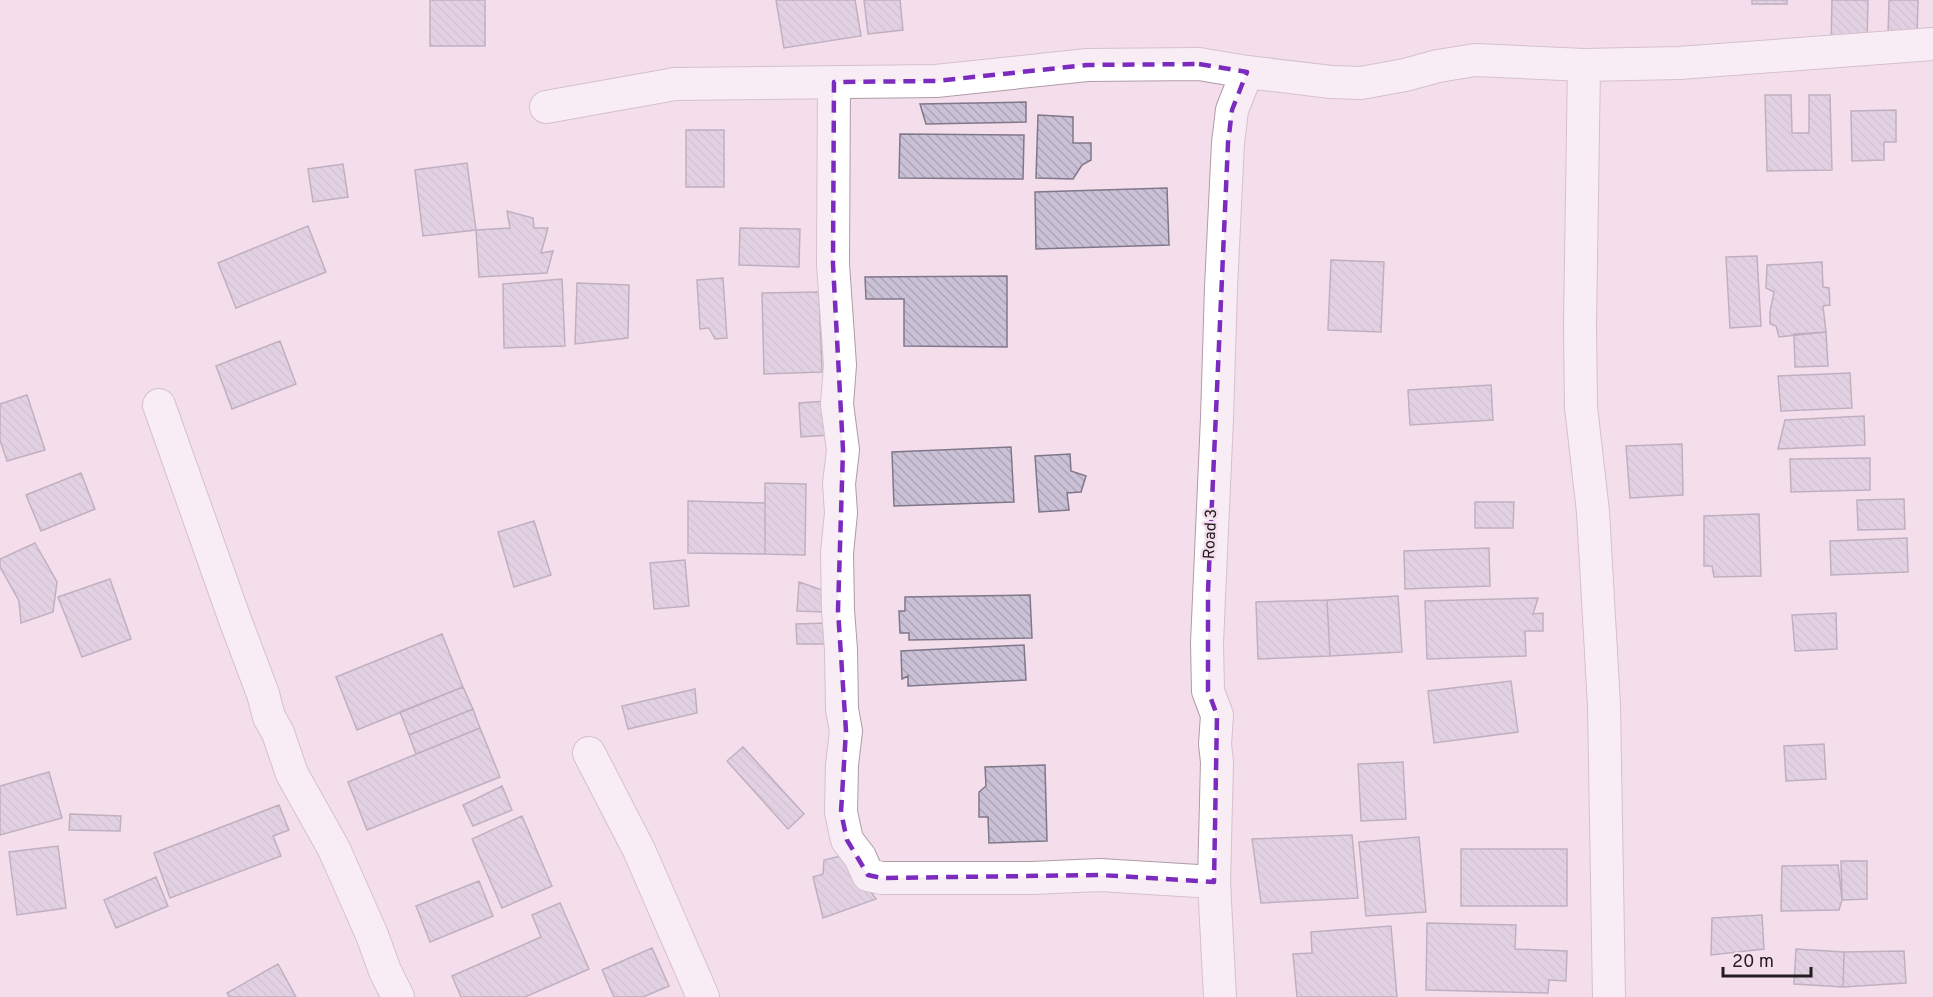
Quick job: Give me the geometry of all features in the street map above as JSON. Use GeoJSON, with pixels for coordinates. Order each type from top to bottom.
{"type":"FeatureCollection","features":[{"type":"Feature","properties":{"kind":"street"},"geometry":{"type":"LineString","coordinates":[[546,107],[675,84],[936,81],[1087,65],[1199,64],[1331,82],[1361,83],[1475,60],[1584,65],[1679,63],[1932,43]]}},
{"type":"Feature","properties":{"kind":"street"},"geometry":{"type":"LineString","coordinates":[[1584,65],[1581,407],[1593,513],[1604,705],[1609,997]]}},
{"type":"Feature","properties":{"kind":"street","name":"Road 3"},"geometry":{"type":"LineString","coordinates":[[1220,997],[1214,882],[1217,715],[1208,691],[1207,643],[1221,287],[1232,110],[1247,72]]}},
{"type":"Feature","properties":{"kind":"street"},"geometry":{"type":"LineString","coordinates":[[834,82],[833,264],[840,364],[837,404],[843,450],[839,484],[841,513],[837,553],[837,610],[841,650],[842,709],[846,731],[840,812],[847,840],[860,857],[868,875],[882,879],[1100,875],[1214,882]]}},
{"type":"Feature","properties":{"kind":"street"},"geometry":{"type":"LineString","coordinates":[[159,405],[263,694],[269,717],[278,733],[292,774],[334,849],[398,997]]}},
{"type":"Feature","properties":{"kind":"street"},"geometry":{"type":"LineString","coordinates":[[589,753],[639,850],[703,997]]}},
{"type":"Feature","properties":{"kind":"highlighted area"},"geometry":{"type":"Polygon","coordinates":[[[1199,64],[1247,72],[1232,110],[1228,143],[1208,591],[1208,691],[1217,715],[1214,882],[1100,875],[882,878],[868,875],[847,840],[841,812],[846,731],[838,610],[843,450],[833,264],[834,82],[936,81],[1087,65],[1199,64]]]}},
{"type":"Feature","properties":{"kind":"building"},"geometry":{"type":"Polygon","coordinates":[[[430,0],[485,0],[485,46],[430,46],[430,0]]]}},
{"type":"Feature","properties":{"kind":"building"},"geometry":{"type":"Polygon","coordinates":[[[776,0],[855,0],[861,36],[784,48],[776,0]]]}},
{"type":"Feature","properties":{"kind":"building"},"geometry":{"type":"Polygon","coordinates":[[[864,0],[900,0],[903,30],[868,34],[864,0]]]}},
{"type":"Feature","properties":{"kind":"building"},"geometry":{"type":"Polygon","coordinates":[[[1752,0],[1787,0],[1787,4],[1752,4],[1752,0]]]}},
{"type":"Feature","properties":{"kind":"building"},"geometry":{"type":"Polygon","coordinates":[[[1832,0],[1868,0],[1867,47],[1831,46],[1832,0]]]}},
{"type":"Feature","properties":{"kind":"building"},"geometry":{"type":"Polygon","coordinates":[[[1889,0],[1918,0],[1917,37],[1888,36],[1889,0]]]}},
{"type":"Feature","properties":{"kind":"building"},"geometry":{"type":"Polygon","coordinates":[[[1765,95],[1791,95],[1792,133],[1809,133],[1809,95],[1830,95],[1832,170],[1767,171],[1765,95]]]}},
{"type":"Feature","properties":{"kind":"building"},"geometry":{"type":"Polygon","coordinates":[[[1026,102],[1026,122],[926,124],[920,104],[1026,102]]]}},
{"type":"Feature","properties":{"kind":"building"},"geometry":{"type":"Polygon","coordinates":[[[1896,110],[1896,142],[1884,142],[1884,160],[1852,161],[1851,111],[1896,110]]]}},
{"type":"Feature","properties":{"kind":"building"},"geometry":{"type":"Polygon","coordinates":[[[1038,115],[1073,117],[1073,143],[1091,143],[1091,160],[1082,165],[1073,179],[1036,178],[1038,115]]]}},
{"type":"Feature","properties":{"kind":"building"},"geometry":{"type":"Polygon","coordinates":[[[686,130],[724,130],[724,187],[686,187],[686,130]]]}},
{"type":"Feature","properties":{"kind":"building"},"geometry":{"type":"Polygon","coordinates":[[[900,134],[1024,135],[1023,179],[899,178],[900,134]]]}},
{"type":"Feature","properties":{"kind":"building"},"geometry":{"type":"Polygon","coordinates":[[[467,163],[476,230],[423,236],[415,170],[467,163]]]}},
{"type":"Feature","properties":{"kind":"building"},"geometry":{"type":"Polygon","coordinates":[[[343,164],[348,197],[313,202],[308,169],[343,164]]]}},
{"type":"Feature","properties":{"kind":"building"},"geometry":{"type":"Polygon","coordinates":[[[1167,188],[1169,245],[1036,249],[1035,192],[1167,188]]]}},
{"type":"Feature","properties":{"kind":"building"},"geometry":{"type":"Polygon","coordinates":[[[507,211],[533,218],[534,228],[548,228],[541,253],[553,251],[547,273],[479,277],[476,230],[510,228],[507,211]]]}},
{"type":"Feature","properties":{"kind":"building"},"geometry":{"type":"Polygon","coordinates":[[[308,226],[326,272],[236,308],[218,263],[308,226]]]}},
{"type":"Feature","properties":{"kind":"building"},"geometry":{"type":"Polygon","coordinates":[[[740,228],[800,229],[799,267],[739,265],[740,228]]]}},
{"type":"Feature","properties":{"kind":"building"},"geometry":{"type":"Polygon","coordinates":[[[1757,256],[1761,326],[1730,328],[1726,257],[1757,256]]]}},
{"type":"Feature","properties":{"kind":"building"},"geometry":{"type":"Polygon","coordinates":[[[1331,260],[1384,262],[1381,332],[1328,330],[1331,260]]]}},
{"type":"Feature","properties":{"kind":"building"},"geometry":{"type":"Polygon","coordinates":[[[1822,262],[1823,287],[1829,288],[1830,305],[1823,306],[1826,332],[1779,337],[1776,326],[1770,324],[1774,292],[1766,288],[1767,265],[1822,262]]]}},
{"type":"Feature","properties":{"kind":"building"},"geometry":{"type":"Polygon","coordinates":[[[1007,276],[1007,347],[904,346],[904,299],[866,299],[865,277],[1007,276]]]}},
{"type":"Feature","properties":{"kind":"building"},"geometry":{"type":"Polygon","coordinates":[[[723,278],[727,338],[715,339],[709,328],[700,329],[697,280],[723,278]]]}},
{"type":"Feature","properties":{"kind":"building"},"geometry":{"type":"Polygon","coordinates":[[[562,279],[565,346],[504,348],[503,284],[562,279]]]}},
{"type":"Feature","properties":{"kind":"building"},"geometry":{"type":"Polygon","coordinates":[[[577,283],[629,285],[628,338],[575,344],[577,283]]]}},
{"type":"Feature","properties":{"kind":"building"},"geometry":{"type":"Polygon","coordinates":[[[819,292],[822,372],[764,374],[762,293],[819,292]]]}},
{"type":"Feature","properties":{"kind":"building"},"geometry":{"type":"Polygon","coordinates":[[[1826,332],[1828,366],[1795,367],[1794,334],[1826,332]]]}},
{"type":"Feature","properties":{"kind":"building"},"geometry":{"type":"Polygon","coordinates":[[[280,341],[296,384],[232,409],[216,366],[280,341]]]}},
{"type":"Feature","properties":{"kind":"building"},"geometry":{"type":"Polygon","coordinates":[[[1850,373],[1852,408],[1781,411],[1778,376],[1850,373]]]}},
{"type":"Feature","properties":{"kind":"building"},"geometry":{"type":"Polygon","coordinates":[[[1491,385],[1493,420],[1410,425],[1408,390],[1491,385]]]}},
{"type":"Feature","properties":{"kind":"building"},"geometry":{"type":"Polygon","coordinates":[[[27,395],[45,450],[7,461],[0,440],[0,404],[27,395]]]}},
{"type":"Feature","properties":{"kind":"building"},"geometry":{"type":"Polygon","coordinates":[[[826,401],[829,435],[801,437],[799,403],[826,401]]]}},
{"type":"Feature","properties":{"kind":"building"},"geometry":{"type":"Polygon","coordinates":[[[1864,416],[1865,445],[1778,449],[1785,420],[1864,416]]]}},
{"type":"Feature","properties":{"kind":"building"},"geometry":{"type":"Polygon","coordinates":[[[1682,444],[1683,495],[1630,498],[1626,446],[1682,444]]]}},
{"type":"Feature","properties":{"kind":"building"},"geometry":{"type":"Polygon","coordinates":[[[1011,447],[1014,502],[894,506],[892,452],[1011,447]]]}},
{"type":"Feature","properties":{"kind":"building"},"geometry":{"type":"Polygon","coordinates":[[[1070,454],[1071,471],[1086,476],[1081,492],[1067,493],[1069,510],[1039,512],[1035,456],[1070,454]]]}},
{"type":"Feature","properties":{"kind":"building"},"geometry":{"type":"Polygon","coordinates":[[[1870,458],[1870,490],[1791,492],[1790,459],[1870,458]]]}},
{"type":"Feature","properties":{"kind":"building"},"geometry":{"type":"Polygon","coordinates":[[[81,473],[95,509],[41,531],[26,495],[81,473]]]}},
{"type":"Feature","properties":{"kind":"building"},"geometry":{"type":"Polygon","coordinates":[[[765,483],[806,484],[805,555],[765,554],[765,483]]]}},
{"type":"Feature","properties":{"kind":"building"},"geometry":{"type":"Polygon","coordinates":[[[1904,499],[1905,529],[1858,530],[1857,500],[1904,499]]]}},
{"type":"Feature","properties":{"kind":"building"},"geometry":{"type":"Polygon","coordinates":[[[688,501],[765,503],[765,554],[688,553],[688,501]]]}},
{"type":"Feature","properties":{"kind":"building"},"geometry":{"type":"Polygon","coordinates":[[[1475,502],[1514,502],[1513,528],[1475,528],[1475,502]]]}},
{"type":"Feature","properties":{"kind":"building"},"geometry":{"type":"Polygon","coordinates":[[[1759,514],[1761,576],[1714,577],[1712,566],[1704,566],[1704,516],[1759,514]]]}},
{"type":"Feature","properties":{"kind":"building"},"geometry":{"type":"Polygon","coordinates":[[[534,521],[551,575],[514,587],[498,532],[534,521]]]}},
{"type":"Feature","properties":{"kind":"building"},"geometry":{"type":"Polygon","coordinates":[[[1907,538],[1908,572],[1831,575],[1830,541],[1907,538]]]}},
{"type":"Feature","properties":{"kind":"building"},"geometry":{"type":"Polygon","coordinates":[[[35,543],[57,582],[53,612],[21,623],[19,601],[0,567],[0,559],[35,543]]]}},
{"type":"Feature","properties":{"kind":"building"},"geometry":{"type":"Polygon","coordinates":[[[1489,548],[1490,586],[1405,589],[1404,551],[1489,548]]]}},
{"type":"Feature","properties":{"kind":"building"},"geometry":{"type":"Polygon","coordinates":[[[685,560],[689,606],[654,609],[650,563],[685,560]]]}},
{"type":"Feature","properties":{"kind":"building"},"geometry":{"type":"Polygon","coordinates":[[[110,579],[131,639],[82,657],[58,597],[110,579]]]}},
{"type":"Feature","properties":{"kind":"building"},"geometry":{"type":"Polygon","coordinates":[[[799,582],[825,591],[824,612],[797,611],[799,582]]]}},
{"type":"Feature","properties":{"kind":"building"},"geometry":{"type":"Polygon","coordinates":[[[1030,595],[1032,638],[909,640],[909,633],[900,633],[899,611],[905,611],[905,597],[1030,595]]]}},
{"type":"Feature","properties":{"kind":"building"},"geometry":{"type":"Polygon","coordinates":[[[1398,596],[1402,652],[1330,656],[1327,600],[1398,596]]]}},
{"type":"Feature","properties":{"kind":"building"},"geometry":{"type":"Polygon","coordinates":[[[1538,598],[1533,614],[1543,613],[1543,631],[1525,631],[1526,656],[1427,659],[1425,601],[1538,598]]]}},
{"type":"Feature","properties":{"kind":"building"},"geometry":{"type":"Polygon","coordinates":[[[1327,600],[1330,656],[1258,659],[1256,602],[1327,600]]]}},
{"type":"Feature","properties":{"kind":"building"},"geometry":{"type":"Polygon","coordinates":[[[1836,613],[1837,649],[1795,651],[1792,615],[1836,613]]]}},
{"type":"Feature","properties":{"kind":"building"},"geometry":{"type":"Polygon","coordinates":[[[827,623],[827,644],[797,644],[796,624],[827,623]]]}},
{"type":"Feature","properties":{"kind":"building"},"geometry":{"type":"Polygon","coordinates":[[[442,634],[463,687],[357,730],[336,677],[442,634]]]}},
{"type":"Feature","properties":{"kind":"building"},"geometry":{"type":"Polygon","coordinates":[[[1024,645],[1026,680],[908,686],[908,676],[902,679],[901,651],[1024,645]]]}},
{"type":"Feature","properties":{"kind":"building"},"geometry":{"type":"Polygon","coordinates":[[[1511,681],[1518,732],[1434,743],[1428,691],[1511,681]]]}},
{"type":"Feature","properties":{"kind":"building"},"geometry":{"type":"Polygon","coordinates":[[[463,687],[473,709],[409,735],[400,712],[463,687]]]}},
{"type":"Feature","properties":{"kind":"building"},"geometry":{"type":"Polygon","coordinates":[[[695,689],[697,713],[628,729],[622,706],[695,689]]]}},
{"type":"Feature","properties":{"kind":"building"},"geometry":{"type":"Polygon","coordinates":[[[473,709],[480,728],[416,754],[409,735],[473,709]]]}},
{"type":"Feature","properties":{"kind":"building"},"geometry":{"type":"Polygon","coordinates":[[[480,728],[500,777],[367,830],[348,782],[480,728]]]}},
{"type":"Feature","properties":{"kind":"building"},"geometry":{"type":"Polygon","coordinates":[[[1824,744],[1826,779],[1786,781],[1784,746],[1824,744]]]}},
{"type":"Feature","properties":{"kind":"building"},"geometry":{"type":"Polygon","coordinates":[[[743,747],[804,814],[788,829],[727,761],[743,747]]]}},
{"type":"Feature","properties":{"kind":"building"},"geometry":{"type":"Polygon","coordinates":[[[1403,762],[1406,819],[1361,821],[1358,764],[1403,762]]]}},
{"type":"Feature","properties":{"kind":"building"},"geometry":{"type":"Polygon","coordinates":[[[1045,765],[1047,841],[989,843],[988,817],[979,817],[979,792],[986,786],[985,767],[1045,765]]]}},
{"type":"Feature","properties":{"kind":"building"},"geometry":{"type":"Polygon","coordinates":[[[49,772],[62,818],[0,835],[0,786],[49,772]]]}},
{"type":"Feature","properties":{"kind":"building"},"geometry":{"type":"Polygon","coordinates":[[[502,786],[512,810],[473,826],[463,805],[502,786]]]}},
{"type":"Feature","properties":{"kind":"building"},"geometry":{"type":"Polygon","coordinates":[[[279,805],[289,830],[273,836],[281,856],[170,898],[154,853],[279,805]]]}},
{"type":"Feature","properties":{"kind":"building"},"geometry":{"type":"Polygon","coordinates":[[[70,814],[121,816],[120,831],[69,830],[70,814]]]}},
{"type":"Feature","properties":{"kind":"building"},"geometry":{"type":"Polygon","coordinates":[[[522,816],[552,886],[502,908],[472,839],[522,816]]]}},
{"type":"Feature","properties":{"kind":"building"},"geometry":{"type":"Polygon","coordinates":[[[1352,835],[1358,898],[1261,903],[1252,839],[1352,835]]]}},
{"type":"Feature","properties":{"kind":"building"},"geometry":{"type":"Polygon","coordinates":[[[1419,837],[1426,912],[1366,916],[1359,842],[1419,837]]]}},
{"type":"Feature","properties":{"kind":"building"},"geometry":{"type":"Polygon","coordinates":[[[58,846],[66,908],[17,915],[9,852],[58,846]]]}},
{"type":"Feature","properties":{"kind":"building"},"geometry":{"type":"Polygon","coordinates":[[[1461,849],[1567,849],[1567,906],[1461,906],[1461,849]]]}},
{"type":"Feature","properties":{"kind":"building"},"geometry":{"type":"Polygon","coordinates":[[[844,855],[876,899],[823,918],[813,877],[823,874],[824,860],[844,855]]]}},
{"type":"Feature","properties":{"kind":"building"},"geometry":{"type":"Polygon","coordinates":[[[1841,861],[1867,861],[1867,899],[1842,900],[1841,861]]]}},
{"type":"Feature","properties":{"kind":"building"},"geometry":{"type":"Polygon","coordinates":[[[1838,865],[1842,900],[1839,910],[1781,911],[1782,866],[1838,865]]]}},
{"type":"Feature","properties":{"kind":"building"},"geometry":{"type":"Polygon","coordinates":[[[156,877],[168,906],[116,928],[104,900],[156,877]]]}},
{"type":"Feature","properties":{"kind":"building"},"geometry":{"type":"Polygon","coordinates":[[[479,881],[493,916],[430,942],[416,906],[479,881]]]}},
{"type":"Feature","properties":{"kind":"building"},"geometry":{"type":"Polygon","coordinates":[[[560,903],[589,969],[525,997],[461,997],[452,976],[541,937],[532,915],[560,903]]]}},
{"type":"Feature","properties":{"kind":"building"},"geometry":{"type":"Polygon","coordinates":[[[1762,915],[1764,949],[1711,955],[1712,918],[1762,915]]]}},
{"type":"Feature","properties":{"kind":"building"},"geometry":{"type":"Polygon","coordinates":[[[1427,923],[1516,925],[1515,949],[1567,951],[1566,981],[1549,980],[1548,993],[1426,990],[1427,923]]]}},
{"type":"Feature","properties":{"kind":"building"},"geometry":{"type":"Polygon","coordinates":[[[1391,926],[1397,997],[1297,997],[1293,954],[1312,953],[1311,932],[1391,926]]]}},
{"type":"Feature","properties":{"kind":"building"},"geometry":{"type":"Polygon","coordinates":[[[652,948],[669,986],[643,997],[614,997],[602,970],[652,948]]]}},
{"type":"Feature","properties":{"kind":"building"},"geometry":{"type":"Polygon","coordinates":[[[1796,949],[1844,952],[1843,987],[1794,984],[1796,949]]]}},
{"type":"Feature","properties":{"kind":"building"},"geometry":{"type":"Polygon","coordinates":[[[1904,951],[1906,983],[1843,987],[1844,952],[1904,951]]]}},
{"type":"Feature","properties":{"kind":"building"},"geometry":{"type":"Polygon","coordinates":[[[278,964],[296,997],[229,997],[227,993],[278,964]]]}}]}
